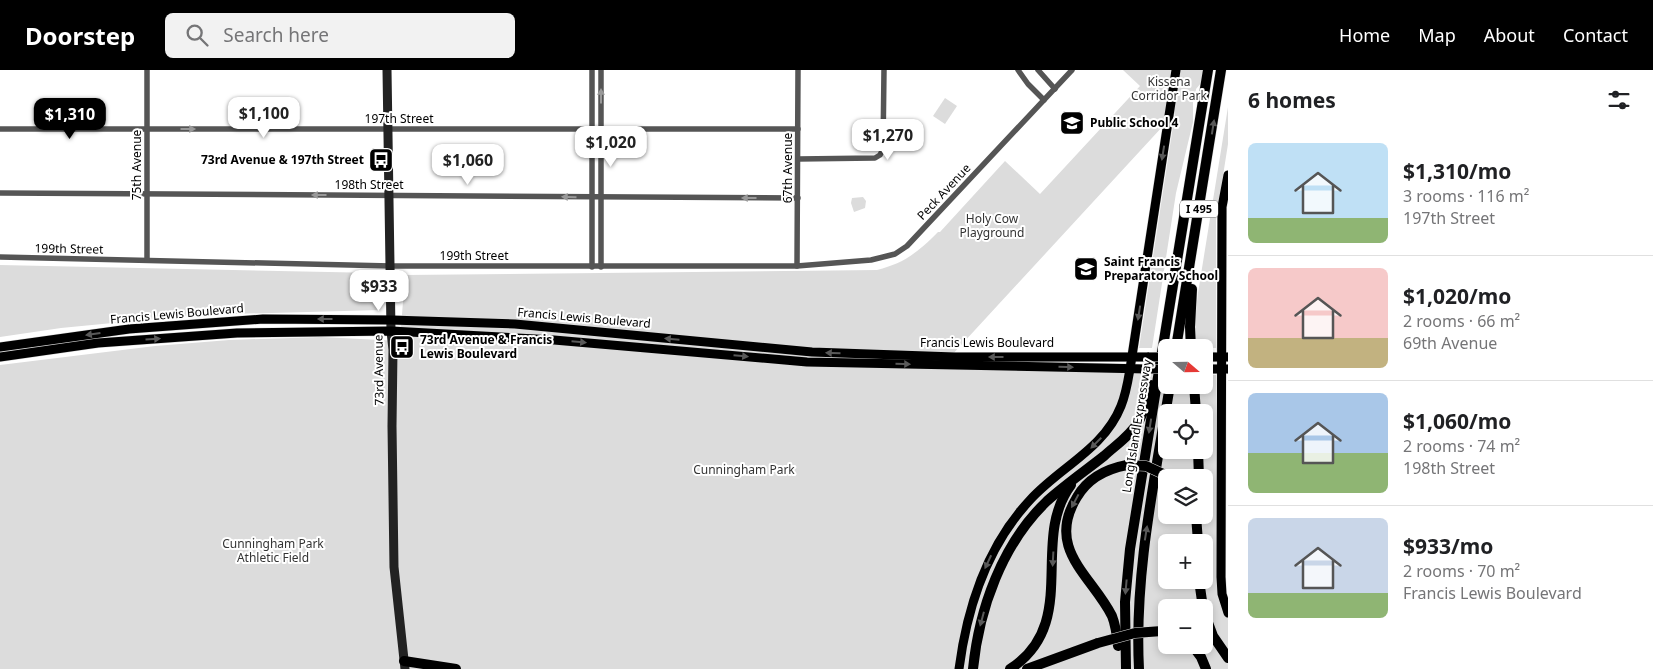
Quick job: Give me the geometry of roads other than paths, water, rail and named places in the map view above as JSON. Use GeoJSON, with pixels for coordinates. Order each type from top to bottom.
{"type":"FeatureCollection","features":[{"type":"Feature","properties":{"kind":"highway","name":"Long Island Expressway"},"geometry":{"type":"LineString","coordinates":[[1124,669],[1124,620],[1128,566],[1208,70]]}},
{"type":"Feature","properties":{"kind":"highway","name":"I 495"},"geometry":{"type":"LineString","coordinates":[[1178,339],[1221,70]]}},
{"type":"Feature","properties":{"kind":"highway"},"geometry":{"type":"LineString","coordinates":[[1191,339],[1191,299],[1202,194]]}},
{"type":"Feature","properties":{"kind":"highway"},"geometry":{"type":"LineString","coordinates":[[973,668],[978,636],[988,600],[998,574],[1022,531],[1040,509],[1058,492],[1130,434],[1142,415],[1172,292]]}},
{"type":"Feature","properties":{"kind":"highway","name":"Long Island Expressway"},"geometry":{"type":"LineString","coordinates":[[1139,669],[1138,620],[1141,568],[1169,394]]}},
{"type":"Feature","properties":{"kind":"highway"},"geometry":{"type":"LineString","coordinates":[[1124,669],[1115,623],[1110,612],[1076,564],[1068,545],[1067,531],[1071,509],[1078,496],[1086,485],[1102,473],[1127,465],[1146,466],[1158,472]]}},
{"type":"Feature","properties":{"kind":"highway"},"geometry":{"type":"LineString","coordinates":[[1010,669],[1032,650],[1044,629],[1050,607],[1057,513],[1068,490],[1088,468]]}},
{"type":"Feature","properties":{"kind":"highway"},"geometry":{"type":"LineString","coordinates":[[1027,669],[1098,643],[1135,633],[1158,631]]}},
{"type":"Feature","properties":{"kind":"highway"},"geometry":{"type":"LineString","coordinates":[[1213,636],[1228,658]]}},
{"type":"Feature","properties":{"kind":"highway"},"geometry":{"type":"LineString","coordinates":[[1199,654],[1206,669]]}},
{"type":"Feature","properties":{"kind":"highway"},"geometry":{"type":"LineString","coordinates":[[404,665],[456,669]]}},
{"type":"Feature","properties":{"kind":"main road"},"geometry":{"type":"LineString","coordinates":[[959,669],[965,633],[975,596],[986,568],[1010,524],[1045,485],[1089,450],[1108,429],[1122,404],[1132,357],[1176,70]]}},
{"type":"Feature","properties":{"kind":"main road"},"geometry":{"type":"LineString","coordinates":[[1228,175],[1225,207],[1224,519],[1225,594],[1228,613]]}},
{"type":"Feature","properties":{"kind":"main road","name":"Francis Lewis Boulevard"},"geometry":{"type":"LineString","coordinates":[[0,347],[129,329],[263,319],[391,320],[516,324],[812,352],[955,357],[1158,357]]}},
{"type":"Feature","properties":{"kind":"main road","name":"Francis Lewis Boulevard"},"geometry":{"type":"LineString","coordinates":[[0,357],[98,342],[237,332],[391,331],[554,340],[807,362],[1158,369]]}},
{"type":"Feature","properties":{"kind":"street","name":"75th Avenue"},"geometry":{"type":"LineString","coordinates":[[147,70],[147,260]]}},
{"type":"Feature","properties":{"kind":"street","name":"73rd Avenue"},"geometry":{"type":"LineString","coordinates":[[386,70],[391,331],[393,350],[394,566],[404,665]]}},
{"type":"Feature","properties":{"kind":"street"},"geometry":{"type":"LineString","coordinates":[[592,70],[592,267]]}},
{"type":"Feature","properties":{"kind":"street"},"geometry":{"type":"LineString","coordinates":[[601,70],[600,197],[602,267]]}},
{"type":"Feature","properties":{"kind":"street","name":"67th Avenue"},"geometry":{"type":"LineString","coordinates":[[798,70],[798,266]]}},
{"type":"Feature","properties":{"kind":"street"},"geometry":{"type":"LineString","coordinates":[[798,159],[875,158],[880,155],[883,149],[884,70]]}},
{"type":"Feature","properties":{"kind":"street"},"geometry":{"type":"LineString","coordinates":[[1018,70],[1028,84],[1044,100]]}},
{"type":"Feature","properties":{"kind":"street"},"geometry":{"type":"LineString","coordinates":[[1038,70],[1055,89]]}},
{"type":"Feature","properties":{"kind":"street","name":"Peck Avenue"},"geometry":{"type":"LineString","coordinates":[[798,266],[871,260],[895,254],[907,246],[1072,70]]}},
{"type":"Feature","properties":{"kind":"street","name":"197th Street"},"geometry":{"type":"LineString","coordinates":[[0,129],[798,129]]}},
{"type":"Feature","properties":{"kind":"street","name":"198th Street"},"geometry":{"type":"LineString","coordinates":[[0,193],[798,198]]}},
{"type":"Feature","properties":{"kind":"street","name":"199th Street"},"geometry":{"type":"LineString","coordinates":[[0,257],[391,266],[798,266]]}},
{"type":"Feature","properties":{"kind":"place","name":"Public School 4"},"geometry":{"type":"Point","coordinates":[1072,123]}},
{"type":"Feature","properties":{"kind":"place","name":"73rd Avenue & 197th Street"},"geometry":{"type":"Point","coordinates":[381,160]}},
{"type":"Feature","properties":{"kind":"place","name":"Saint Francis Preparatory School"},"geometry":{"type":"Point","coordinates":[1086,269]}},
{"type":"Feature","properties":{"kind":"place","name":"73rd Avenue & Francis Lewis Boulevard"},"geometry":{"type":"Point","coordinates":[402,347]}},
{"type":"Feature","properties":{"kind":"park label","name":"Kissena Corridor Park"},"geometry":{"type":"Point","coordinates":[1169,89]}},
{"type":"Feature","properties":{"kind":"park label","name":"Holy Cow Playground"},"geometry":{"type":"Point","coordinates":[992,226]}},
{"type":"Feature","properties":{"kind":"park label","name":"Cunningham Park"},"geometry":{"type":"Point","coordinates":[744,470]}},
{"type":"Feature","properties":{"kind":"park label","name":"Cunningham Park Athletic Field"},"geometry":{"type":"Point","coordinates":[273,551]}}]}
